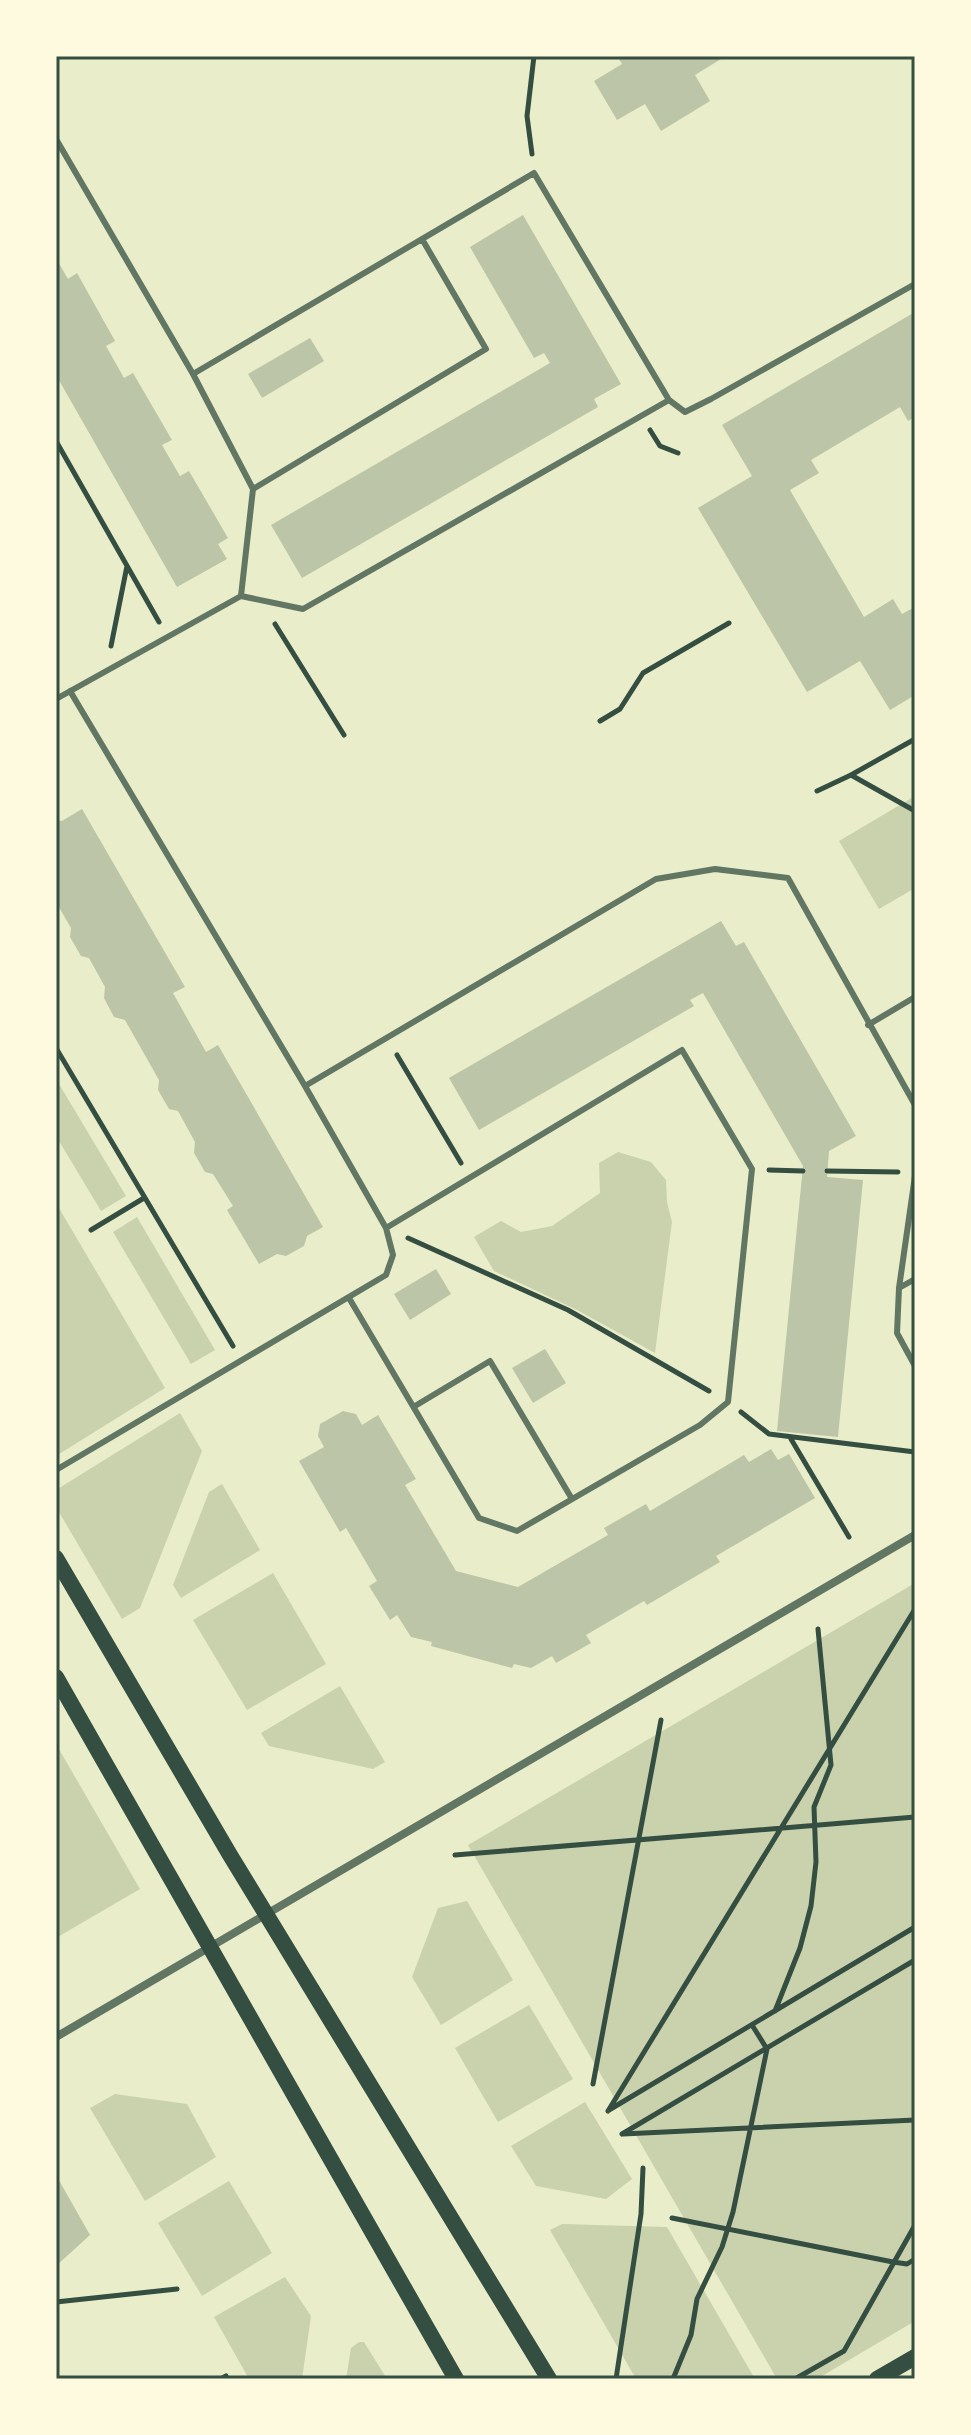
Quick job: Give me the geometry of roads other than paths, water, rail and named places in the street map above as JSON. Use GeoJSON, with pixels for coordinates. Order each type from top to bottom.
{"type":"FeatureCollection","features":[{"type":"Feature","properties":{"kind":"main road"},"geometry":{"type":"LineString","coordinates":[[56,1558],[266,1913],[549,2379]]}},
{"type":"Feature","properties":{"kind":"main road"},"geometry":{"type":"LineString","coordinates":[[56,1677],[456,2379]]}},
{"type":"Feature","properties":{"kind":"main road"},"geometry":{"type":"LineString","coordinates":[[877,2379],[915,2357]]}},
{"type":"Feature","properties":{"kind":"street"},"geometry":{"type":"LineString","coordinates":[[56,2037],[915,1535]]}},
{"type":"Feature","properties":{"kind":"lane"},"geometry":{"type":"LineString","coordinates":[[56,139],[193,374],[253,489],[241,596]]}},
{"type":"Feature","properties":{"kind":"lane"},"geometry":{"type":"LineString","coordinates":[[193,374],[534,173],[669,400],[685,412],[915,284]]}},
{"type":"Feature","properties":{"kind":"lane"},"geometry":{"type":"LineString","coordinates":[[253,489],[486,349],[422,239]]}},
{"type":"Feature","properties":{"kind":"lane"},"geometry":{"type":"LineString","coordinates":[[56,699],[241,596],[303,609],[669,400]]}},
{"type":"Feature","properties":{"kind":"lane"},"geometry":{"type":"LineString","coordinates":[[56,1470],[386,1275],[393,1255],[386,1228],[305,1086],[70,691]]}},
{"type":"Feature","properties":{"kind":"lane"},"geometry":{"type":"LineString","coordinates":[[305,1086],[656,879],[715,869],[788,878],[915,1105]]}},
{"type":"Feature","properties":{"kind":"lane"},"geometry":{"type":"LineString","coordinates":[[868,1025],[915,997]]}},
{"type":"Feature","properties":{"kind":"lane"},"geometry":{"type":"LineString","coordinates":[[349,1298],[479,1518],[517,1531],[700,1425],[728,1402],[752,1169],[682,1050],[386,1228]]}},
{"type":"Feature","properties":{"kind":"lane"},"geometry":{"type":"LineString","coordinates":[[915,1176],[899,1288],[897,1333],[915,1366]]}},
{"type":"Feature","properties":{"kind":"lane"},"geometry":{"type":"LineString","coordinates":[[899,1288],[915,1279]]}},
{"type":"Feature","properties":{"kind":"lane"},"geometry":{"type":"LineString","coordinates":[[415,1406],[490,1361],[572,1499]]}}]}
